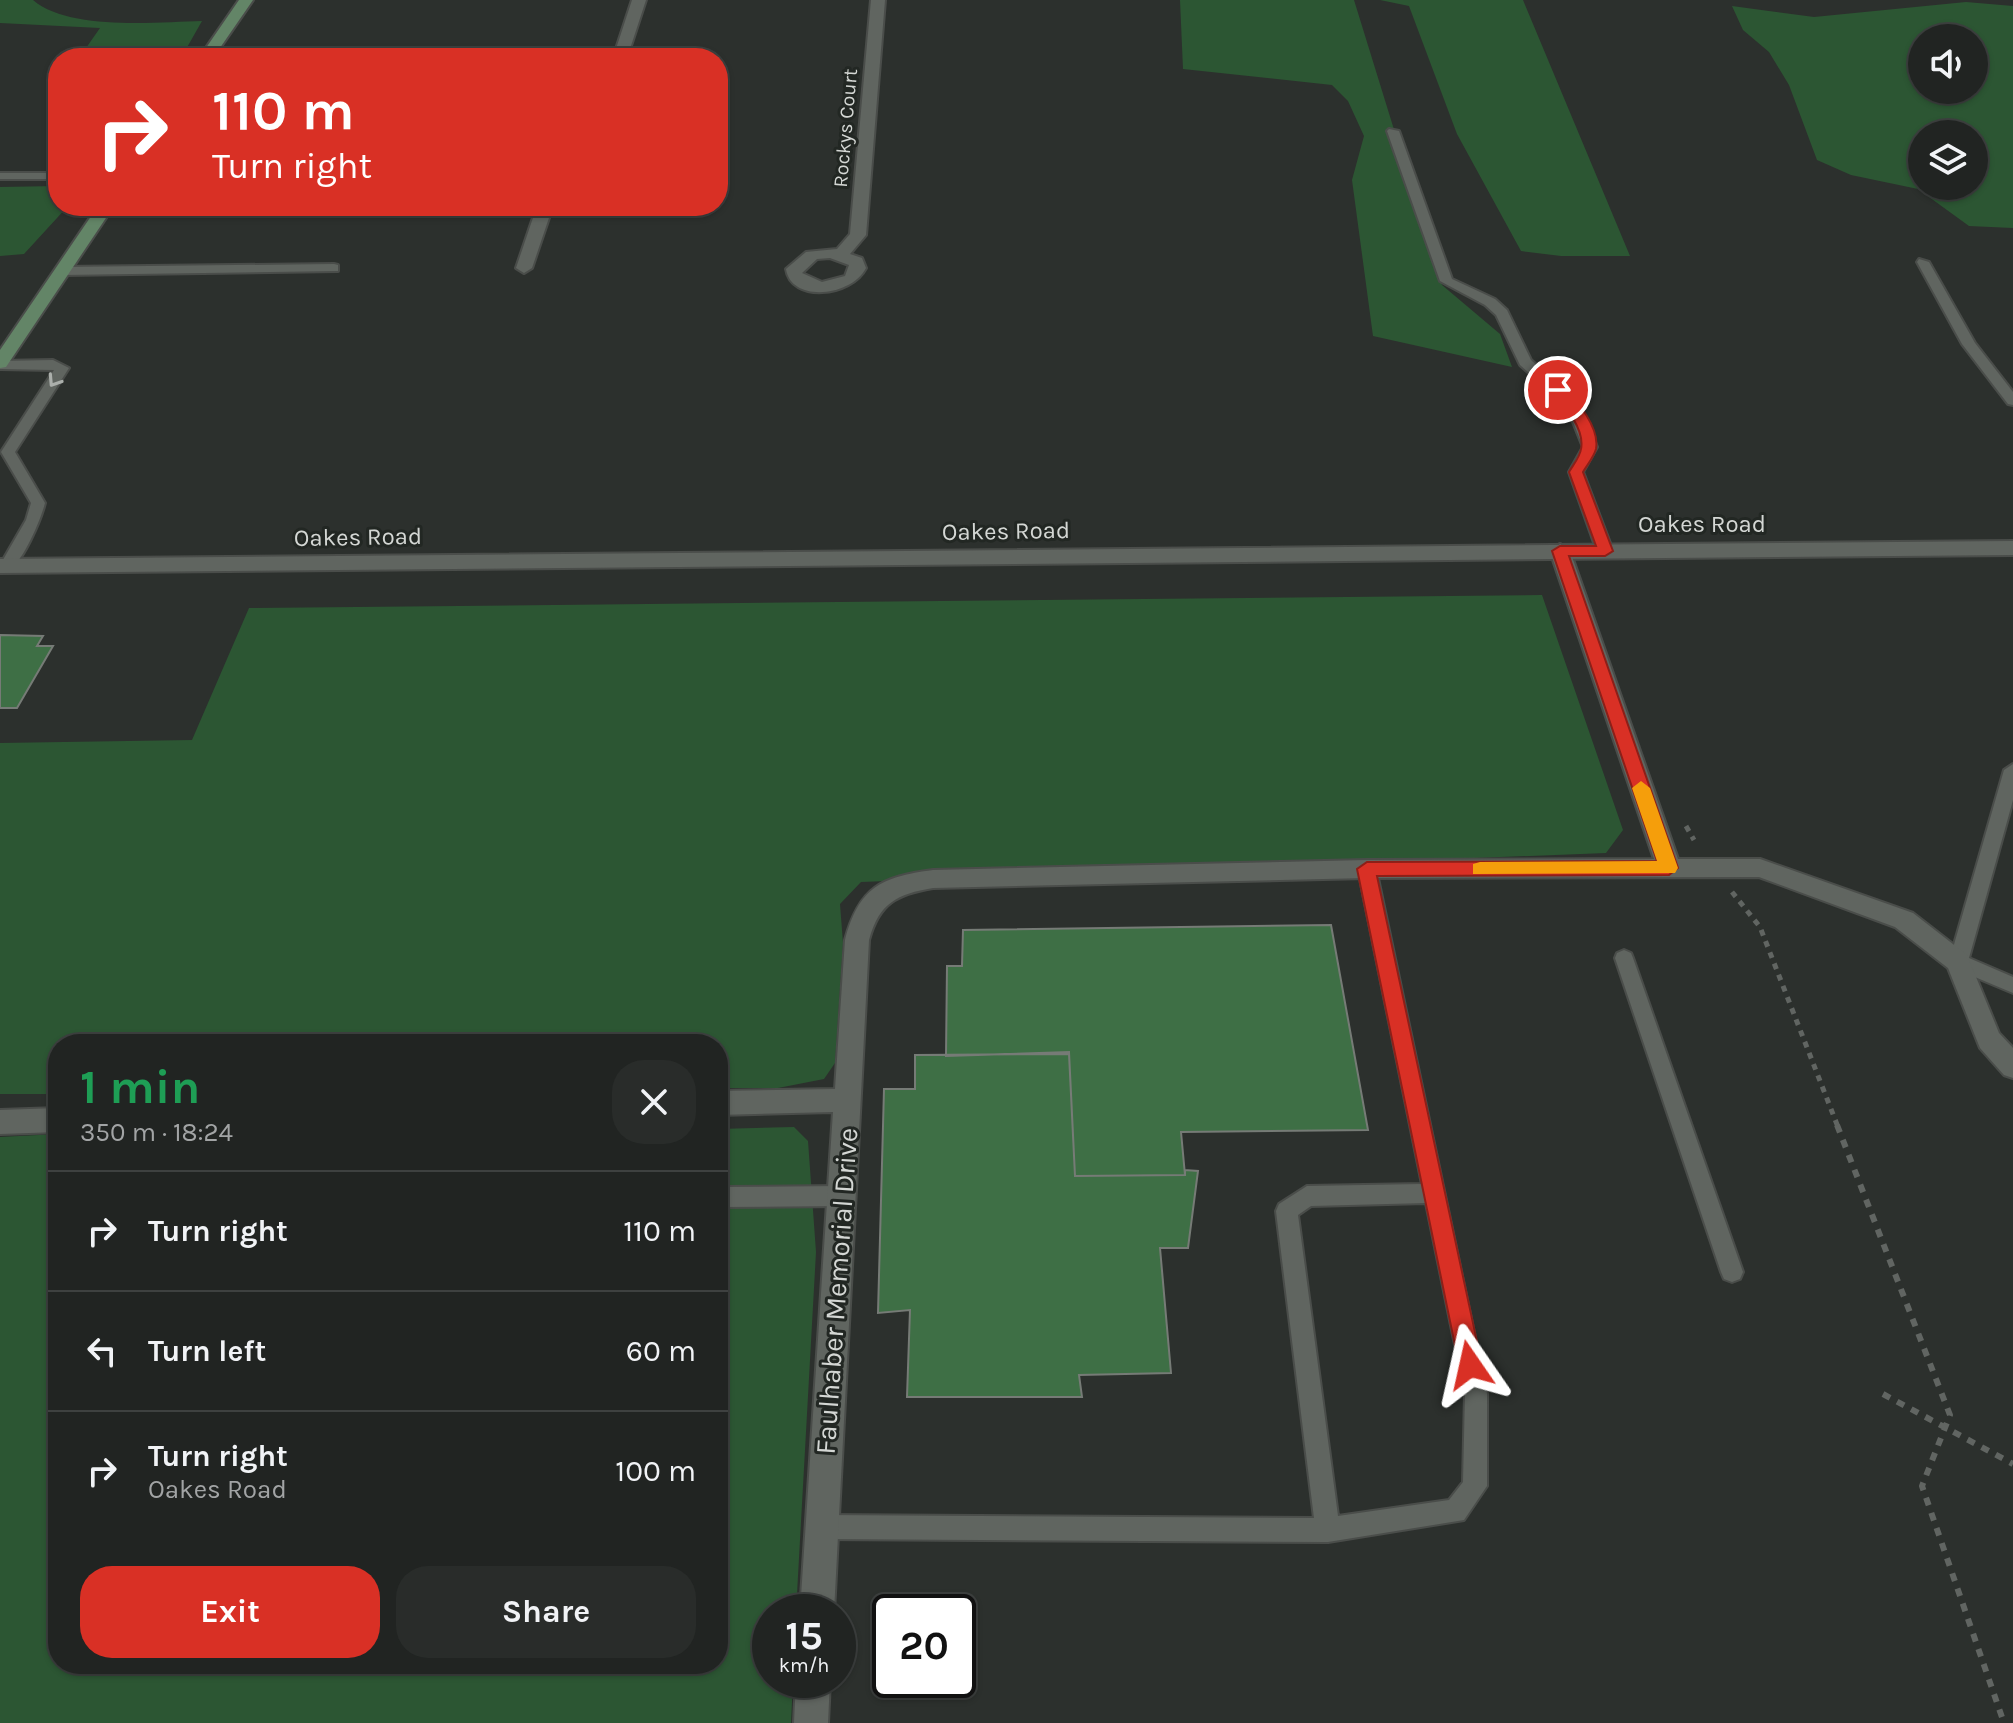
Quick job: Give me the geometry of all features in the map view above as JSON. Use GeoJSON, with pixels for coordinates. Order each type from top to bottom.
{"type":"FeatureCollection","features":[{"type":"Feature","properties":{"kind":"main road"},"geometry":{"type":"LineString","coordinates":[[213,48],[246,0]]}},
{"type":"Feature","properties":{"kind":"main road"},"geometry":{"type":"LineString","coordinates":[[0,364],[99,216]]}},
{"type":"Feature","properties":{"kind":"street"},"geometry":{"type":"LineString","coordinates":[[623,48],[639,0]]}},
{"type":"Feature","properties":{"kind":"street","name":"Rockys Court"},"geometry":{"type":"LineString","coordinates":[[842,254],[858,235],[878,0]]}},
{"type":"Feature","properties":{"kind":"street"},"geometry":{"type":"LineString","coordinates":[[524,268],[542,216]]}},
{"type":"Feature","properties":{"kind":"street","name":"Oakes Road"},"geometry":{"type":"LineString","coordinates":[[3,566],[2013,548]]}},
{"type":"Feature","properties":{"kind":"street"},"geometry":{"type":"LineString","coordinates":[[1560,551],[1669,868]]}},
{"type":"Feature","properties":{"kind":"street"},"geometry":{"type":"LineString","coordinates":[[848,1100],[857,940],[869,904],[881,892],[904,883],[933,879],[1367,869],[1760,868],[1904,920],[1958,962],[1989,1040],[2013,1067]]}},
{"type":"Feature","properties":{"kind":"street","name":"Faulhaber Memorial Drive"},"geometry":{"type":"LineString","coordinates":[[728,1103],[848,1100],[818,1594]]}},
{"type":"Feature","properties":{"kind":"street"},"geometry":{"type":"LineString","coordinates":[[0,1122],[48,1120]]}},
{"type":"Feature","properties":{"kind":"street"},"geometry":{"type":"LineString","coordinates":[[811,1723],[812,1698]]}},
{"type":"Feature","properties":{"kind":"lane"},"geometry":{"type":"LineString","coordinates":[[1393,131],[1446,281],[1496,307],[1525,362],[1573,405],[1590,447],[1576,472],[1605,551]]}},
{"type":"Feature","properties":{"kind":"lane"},"geometry":{"type":"LineString","coordinates":[[0,176],[48,176]]}},
{"type":"Feature","properties":{"kind":"lane"},"geometry":{"type":"LineString","coordinates":[[1923,262],[1969,344],[2013,401]]}},
{"type":"Feature","properties":{"kind":"lane"},"geometry":{"type":"LineString","coordinates":[[62,271],[334,268]]}},
{"type":"Feature","properties":{"kind":"lane"},"geometry":{"type":"LineString","coordinates":[[0,364],[53,364],[62,368],[8,452],[38,503],[33,520],[3,566]]}},
{"type":"Feature","properties":{"kind":"lane"},"geometry":{"type":"LineString","coordinates":[[2013,770],[1958,962],[2013,985]]}},
{"type":"Feature","properties":{"kind":"lane"},"geometry":{"type":"LineString","coordinates":[[821,1527],[1328,1530],[1455,1511],[1475,1486],[1476,1394],[1367,869]]}},
{"type":"Feature","properties":{"kind":"lane"},"geometry":{"type":"LineString","coordinates":[[1624,958],[1732,1272]]}},
{"type":"Feature","properties":{"kind":"lane"},"geometry":{"type":"LineString","coordinates":[[1328,1530],[1287,1211],[1307,1196],[1435,1193]]}},
{"type":"Feature","properties":{"kind":"lane"},"geometry":{"type":"LineString","coordinates":[[728,1199],[843,1196]]}},
{"type":"Feature","properties":{"kind":"path"},"geometry":{"type":"LineString","coordinates":[[1731,892],[1760,927],[1950,1415],[1922,1486],[2004,1723]]}},
{"type":"Feature","properties":{"kind":"path"},"geometry":{"type":"LineString","coordinates":[[1883,1394],[2013,1464]]}},
{"type":"Feature","properties":{"kind":"green space"},"geometry":{"type":"Polygon","coordinates":[[[0,0],[33,0],[49,10],[90,21],[202,21],[187,48],[86,48],[100,28],[0,23],[0,0]]]}},
{"type":"Feature","properties":{"kind":"green space"},"geometry":{"type":"Polygon","coordinates":[[[1180,0],[1354,0],[1442,285],[1500,334],[1512,367],[1373,336],[1352,180],[1364,136],[1348,101],[1332,85],[1183,69],[1180,0]]]}},
{"type":"Feature","properties":{"kind":"green space"},"geometry":{"type":"Polygon","coordinates":[[[1380,0],[1523,0],[1630,256],[1561,256],[1521,251],[1457,134],[1409,6],[1380,0]]]}},
{"type":"Feature","properties":{"kind":"green space"},"geometry":{"type":"Polygon","coordinates":[[[1966,2],[2013,6],[2013,228],[1969,226],[1933,200],[1988,200],[1988,120],[1908,120],[1908,187],[1851,175],[1817,160],[1789,85],[1769,52],[1743,30],[1732,6],[1814,17],[1966,2]]]}},
{"type":"Feature","properties":{"kind":"green space"},"geometry":{"type":"Polygon","coordinates":[[[48,186],[48,216],[59,216],[24,254],[0,256],[0,187],[48,186]]]}},
{"type":"Feature","properties":{"kind":"green space"},"geometry":{"type":"Polygon","coordinates":[[[1542,595],[1623,830],[1606,853],[861,882],[840,904],[843,943],[835,1063],[824,1079],[778,1088],[728,1088],[728,1034],[48,1034],[48,1094],[0,1094],[0,743],[192,740],[249,608],[1542,595]]]}},
{"type":"Feature","properties":{"kind":"green space"},"geometry":{"type":"Polygon","coordinates":[[[794,1127],[808,1141],[816,1252],[797,1594],[752,1594],[752,1698],[792,1698],[791,1723],[0,1723],[0,1137],[48,1135],[48,1674],[728,1674],[728,1129],[794,1127]]]}},
{"type":"Feature","properties":{"kind":"building"},"geometry":{"type":"Polygon","coordinates":[[[0,635],[43,636],[37,646],[53,646],[17,708],[0,708],[0,635]]]}},
{"type":"Feature","properties":{"kind":"building"},"geometry":{"type":"Polygon","coordinates":[[[1331,925],[1368,1130],[1181,1132],[1185,1175],[1075,1176],[1069,1052],[946,1056],[947,966],[962,966],[963,930],[1331,925]]]}},
{"type":"Feature","properties":{"kind":"building"},"geometry":{"type":"Polygon","coordinates":[[[1069,1054],[1075,1176],[1185,1175],[1185,1170],[1198,1171],[1188,1248],[1160,1248],[1171,1373],[1079,1375],[1082,1397],[907,1397],[910,1310],[878,1313],[884,1089],[915,1089],[915,1055],[1069,1054]]]}},
{"type":"Feature","properties":{"kind":"slow traffic"},"geometry":{"type":"LineString","coordinates":[[1480,869],[1669,868],[1641,788]]}},
{"type":"Feature","properties":{"kind":"route"},"geometry":{"type":"LineString","coordinates":[[1470,1365],[1367,869],[1669,868],[1560,551],[1605,551],[1576,472],[1590,447],[1589,441],[1570,400],[1558,390]]}}]}
